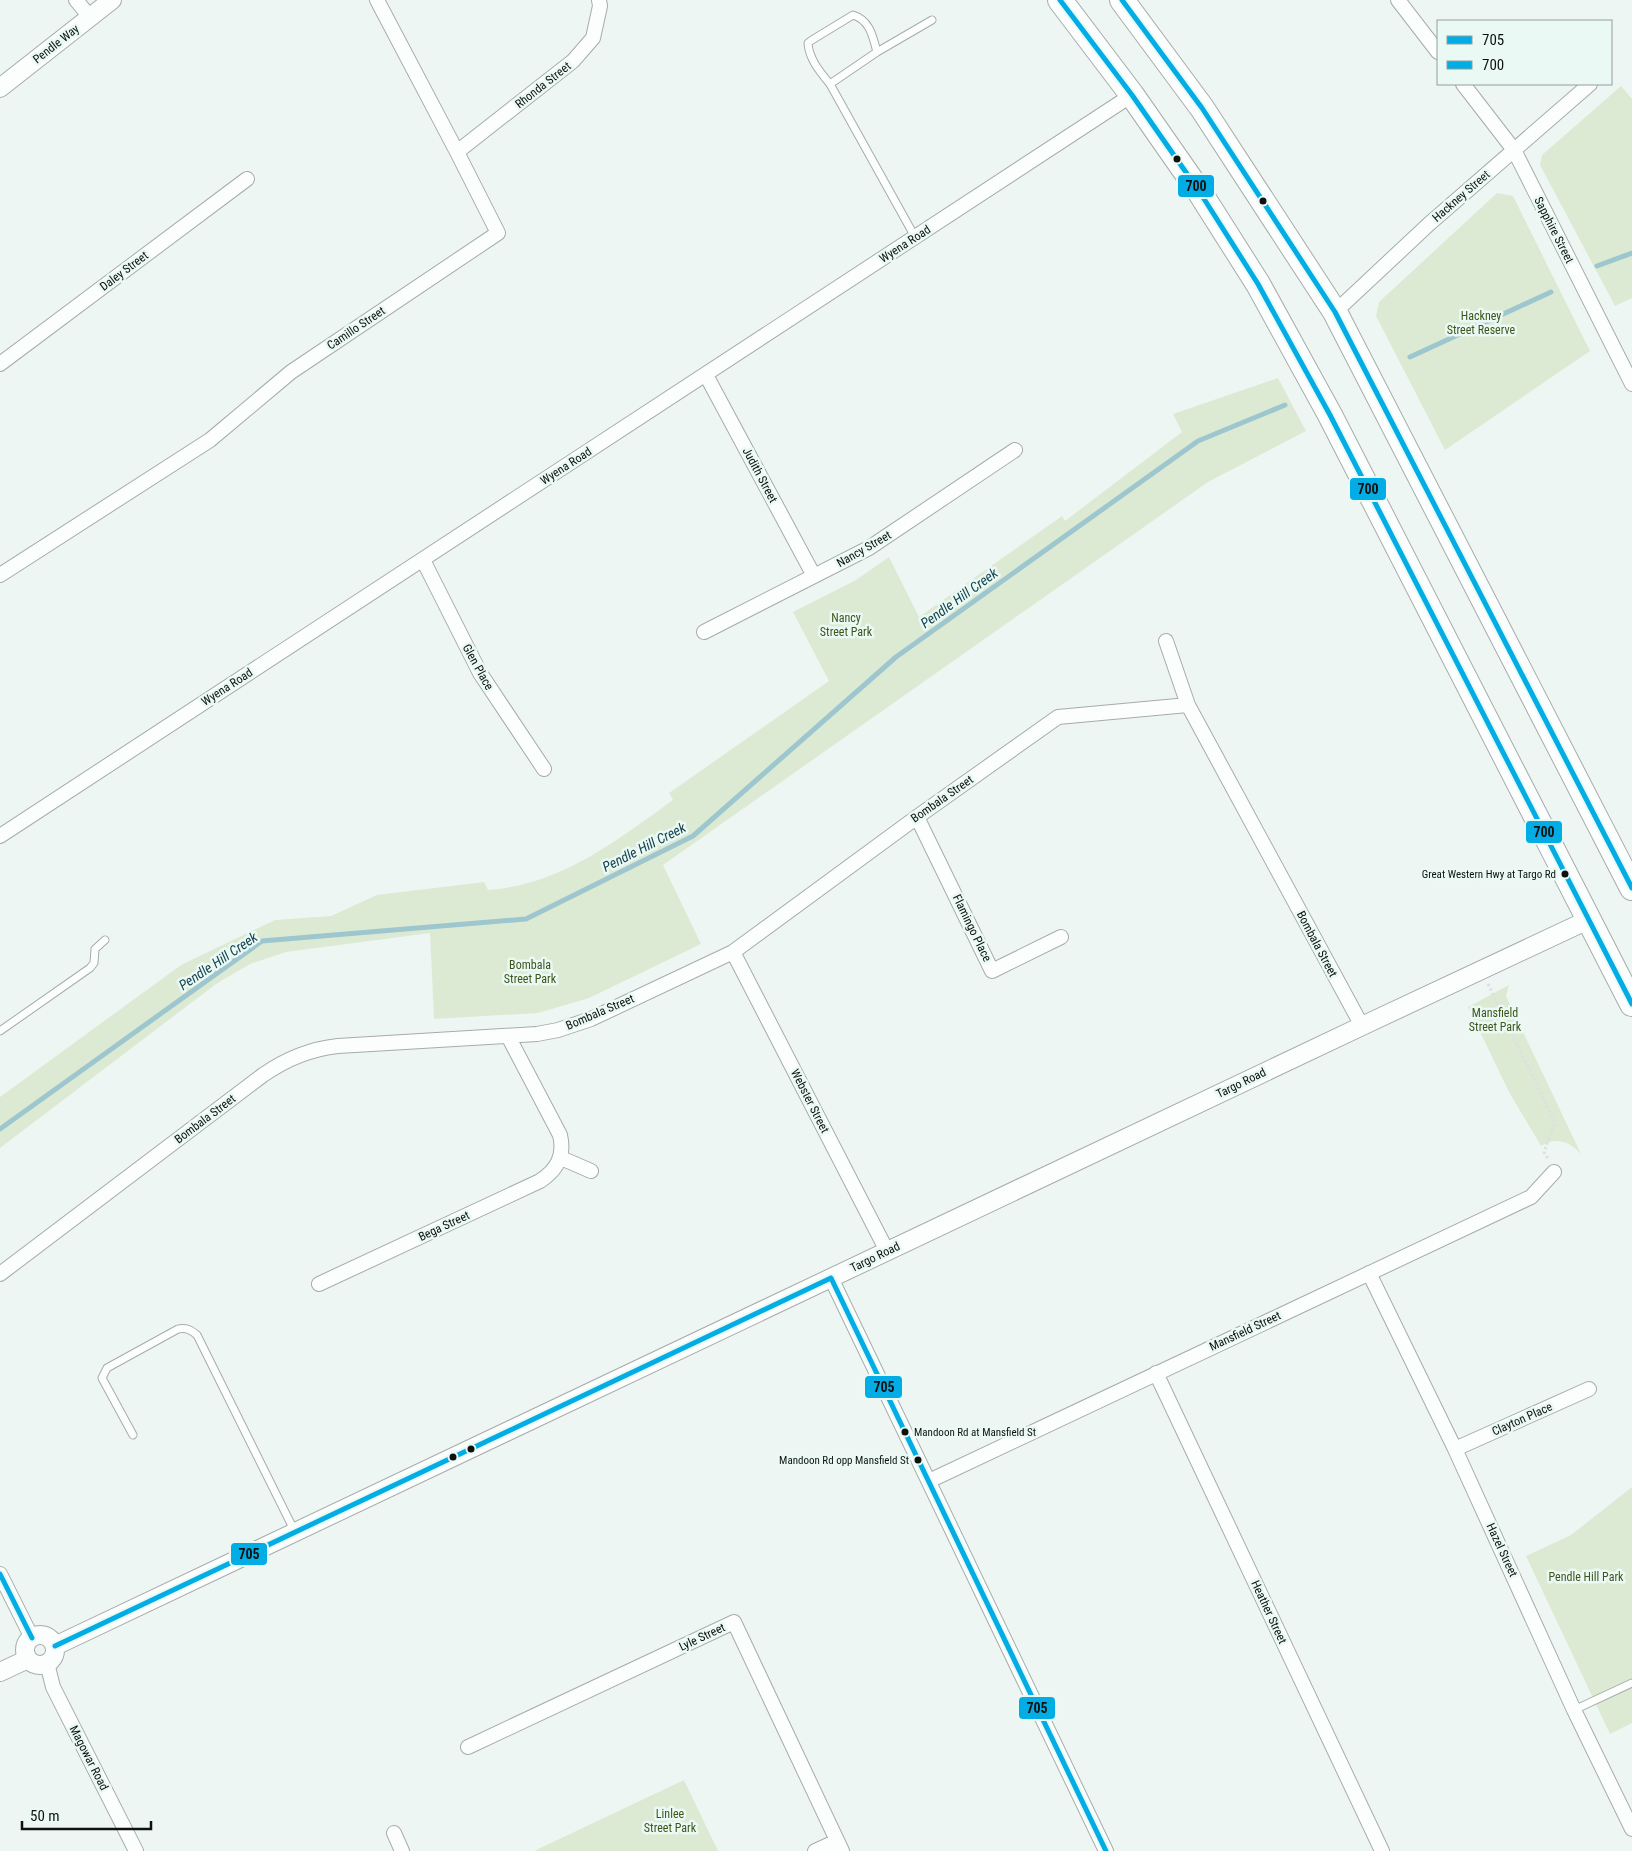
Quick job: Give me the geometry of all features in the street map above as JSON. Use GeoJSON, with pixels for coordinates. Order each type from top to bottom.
{"type":"FeatureCollection","features":[{"type":"Feature","properties":{"kind":"highway"},"geometry":{"type":"LineString","coordinates":[[1060,0],[1132,95],[1199,191],[1258,284],[1330,415],[1632,1004]]}},
{"type":"Feature","properties":{"kind":"highway"},"geometry":{"type":"LineString","coordinates":[[1122,0],[1202,108],[1335,312],[1632,888]]}},
{"type":"Feature","properties":{"kind":"street"},"geometry":{"type":"LineString","coordinates":[[76,0],[90,18]]}},
{"type":"Feature","properties":{"kind":"street","name":"Pendle Way"},"geometry":{"type":"LineString","coordinates":[[0,88],[112,0]]}},
{"type":"Feature","properties":{"kind":"street","name":"Camillo Street"},"geometry":{"type":"LineString","coordinates":[[0,575],[210,440],[291,372],[498,233],[377,0]]}},
{"type":"Feature","properties":{"kind":"street","name":"Rhonda Street"},"geometry":{"type":"LineString","coordinates":[[457,152],[573,61],[593,38],[600,6],[599,0]]}},
{"type":"Feature","properties":{"kind":"street"},"geometry":{"type":"LineString","coordinates":[[1398,0],[1437,51]]}},
{"type":"Feature","properties":{"kind":"street","name":"Sapphire Street"},"geometry":{"type":"LineString","coordinates":[[1464,85],[1514,150],[1632,384]]}},
{"type":"Feature","properties":{"kind":"street","name":"Hackney Street"},"geometry":{"type":"LineString","coordinates":[[1335,312],[1429,224],[1589,85]]}},
{"type":"Feature","properties":{"kind":"street","name":"Wyena Road"},"geometry":{"type":"LineString","coordinates":[[0,836],[1132,95]]}},
{"type":"Feature","properties":{"kind":"street","name":"Daley Street"},"geometry":{"type":"LineString","coordinates":[[0,364],[247,179]]}},
{"type":"Feature","properties":{"kind":"street","name":"Judith Street"},"geometry":{"type":"LineString","coordinates":[[706,374],[814,576]]}},
{"type":"Feature","properties":{"kind":"street","name":"Nancy Street"},"geometry":{"type":"LineString","coordinates":[[704,632],[869,548],[1015,450]]}},
{"type":"Feature","properties":{"kind":"street","name":"Glen Place"},"geometry":{"type":"LineString","coordinates":[[423,560],[480,673],[544,769]]}},
{"type":"Feature","properties":{"kind":"street","name":"Bombala Street"},"geometry":{"type":"LineString","coordinates":[[1166,641],[1188,705],[1362,1026]]}},
{"type":"Feature","properties":{"kind":"street","name":"Bombala Street"},"geometry":{"type":"LineString","coordinates":[[0,1274],[263,1075],[290,1058],[338,1046],[508,1036],[551,1031],[591,1018],[733,952],[917,817],[1058,717],[1188,705]]}},
{"type":"Feature","properties":{"kind":"street","name":"Flamingo Place"},"geometry":{"type":"LineString","coordinates":[[917,817],[992,971],[1061,937]]}},
{"type":"Feature","properties":{"kind":"street","name":"Targo Road"},"geometry":{"type":"LineString","coordinates":[[54,1646],[1588,920]]}},
{"type":"Feature","properties":{"kind":"street","name":"Webster Street"},"geometry":{"type":"LineString","coordinates":[[733,952],[887,1251]]}},
{"type":"Feature","properties":{"kind":"street"},"geometry":{"type":"LineString","coordinates":[[508,1036],[560,1135],[561,1158],[591,1171]]}},
{"type":"Feature","properties":{"kind":"street","name":"Bega Street"},"geometry":{"type":"LineString","coordinates":[[319,1284],[540,1181],[555,1169],[561,1158]]}},
{"type":"Feature","properties":{"kind":"street","name":"Mansfield Street"},"geometry":{"type":"LineString","coordinates":[[929,1481],[1531,1196],[1554,1172]]}},
{"type":"Feature","properties":{"kind":"street","name":"Hazel Street"},"geometry":{"type":"LineString","coordinates":[[1369,1273],[1455,1449],[1574,1710],[1632,1829]]}},
{"type":"Feature","properties":{"kind":"street"},"geometry":{"type":"LineString","coordinates":[[831,1278],[1106,1851]]}},
{"type":"Feature","properties":{"kind":"street","name":"Heather Street"},"geometry":{"type":"LineString","coordinates":[[1156,1373],[1382,1851]]}},
{"type":"Feature","properties":{"kind":"street","name":"Clayton Place"},"geometry":{"type":"LineString","coordinates":[[1455,1449],[1589,1389]]}},
{"type":"Feature","properties":{"kind":"street"},"geometry":{"type":"LineString","coordinates":[[0,1574],[32,1638]]}},
{"type":"Feature","properties":{"kind":"street","name":"Lyle Street"},"geometry":{"type":"LineString","coordinates":[[468,1747],[734,1622],[839,1846]]}},
{"type":"Feature","properties":{"kind":"street"},"geometry":{"type":"LineString","coordinates":[[43,1636],[51,1640],[55,1653],[47,1663],[36,1664],[28,1659],[26,1645],[32,1638],[43,1636]]}},
{"type":"Feature","properties":{"kind":"street"},"geometry":{"type":"LineString","coordinates":[[0,1672],[28,1659]]}},
{"type":"Feature","properties":{"kind":"street","name":"Magowar Road"},"geometry":{"type":"LineString","coordinates":[[47,1663],[53,1687],[136,1851]]}},
{"type":"Feature","properties":{"kind":"street"},"geometry":{"type":"LineString","coordinates":[[394,1833],[402,1851]]}},
{"type":"Feature","properties":{"kind":"street"},"geometry":{"type":"LineString","coordinates":[[815,1851],[839,1846]]}},
{"type":"Feature","properties":{"kind":"lane"},"geometry":{"type":"LineString","coordinates":[[878,52],[872,34],[864,20],[853,15],[808,43],[816,67],[830,84],[915,237]]}},
{"type":"Feature","properties":{"kind":"lane"},"geometry":{"type":"LineString","coordinates":[[830,84],[878,52],[932,20]]}},
{"type":"Feature","properties":{"kind":"lane"},"geometry":{"type":"LineString","coordinates":[[0,1031],[90,968],[94,963],[95,949],[106,940]]}},
{"type":"Feature","properties":{"kind":"lane"},"geometry":{"type":"LineString","coordinates":[[133,1435],[102,1378],[104,1371],[106,1368],[178,1329],[184,1328],[192,1331],[197,1335],[295,1532]]}},
{"type":"Feature","properties":{"kind":"lane"},"geometry":{"type":"LineString","coordinates":[[1574,1710],[1632,1683]]}},
{"type":"Feature","properties":{"kind":"path"},"geometry":{"type":"LineString","coordinates":[[1481,970],[1555,1122],[1544,1152],[1554,1172]]}},
{"type":"Feature","properties":{"kind":"green space"},"geometry":{"type":"Polygon","coordinates":[[[1621,86],[1632,99],[1632,298],[1615,306],[1540,165],[1542,155],[1621,86]]]}},
{"type":"Feature","properties":{"kind":"green space","name":"Hackney Street Reserve"},"geometry":{"type":"Polygon","coordinates":[[[1497,193],[1513,196],[1590,351],[1445,450],[1376,316],[1379,302],[1497,193]]]}},
{"type":"Feature","properties":{"kind":"green space"},"geometry":{"type":"Polygon","coordinates":[[[1278,378],[1306,431],[1208,482],[663,865],[701,944],[589,998],[538,1013],[434,1019],[430,933],[286,952],[250,964],[216,984],[0,1148],[0,1097],[181,965],[275,920],[331,916],[377,895],[484,882],[488,890],[514,886],[539,880],[586,858],[630,831],[673,800],[669,793],[829,681],[793,612],[856,580],[889,557],[919,617],[1062,516],[1065,521],[1182,432],[1173,414],[1278,378]]]}},
{"type":"Feature","properties":{"kind":"green space","name":"Mansfield Street Park"},"geometry":{"type":"Polygon","coordinates":[[[1509,985],[1506,996],[1581,1154],[1572,1146],[1557,1141],[1541,1146],[1509,1092],[1468,1007],[1509,985]]]}},
{"type":"Feature","properties":{"kind":"green space","name":"Pendle Hill Park"},"geometry":{"type":"Polygon","coordinates":[[[1632,1487],[1632,1723],[1610,1734],[1526,1556],[1571,1535],[1632,1487]]]}},
{"type":"Feature","properties":{"kind":"green space","name":"Linlee Street Park"},"geometry":{"type":"Polygon","coordinates":[[[684,1780],[718,1851],[534,1851],[684,1780]]]}},
{"type":"Feature","properties":{"kind":"waterway","name":"Pendle Hill Creek"},"geometry":{"type":"LineString","coordinates":[[1597,266],[1632,253]]}},
{"type":"Feature","properties":{"kind":"waterway","name":"Pendle Hill Creek"},"geometry":{"type":"LineString","coordinates":[[1410,357],[1551,292]]}},
{"type":"Feature","properties":{"kind":"waterway","name":"Pendle Hill Creek"},"geometry":{"type":"LineString","coordinates":[[0,1129],[262,941],[526,919],[693,836],[896,657],[1198,441],[1285,405]]}},
{"type":"Feature","properties":{"kind":"transit line","name":"700"},"geometry":{"type":"LineString","coordinates":[[1060,0],[1132,95],[1199,191],[1258,284],[1330,415],[1632,1004]]}},
{"type":"Feature","properties":{"kind":"transit line","name":"700"},"geometry":{"type":"LineString","coordinates":[[1122,0],[1202,108],[1335,312],[1632,888]]}},
{"type":"Feature","properties":{"kind":"transit line","name":"705"},"geometry":{"type":"LineString","coordinates":[[831,1278],[1106,1851]]}},
{"type":"Feature","properties":{"kind":"transit line","name":"705"},"geometry":{"type":"LineString","coordinates":[[55,1646],[831,1278]]}},
{"type":"Feature","properties":{"kind":"transit line","name":"705"},"geometry":{"type":"LineString","coordinates":[[0,1574],[32,1638]]}},
{"type":"Feature","properties":{"kind":"place","name":"Great Western Hwy at Targo Rd"},"geometry":{"type":"Point","coordinates":[1565,874]}},
{"type":"Feature","properties":{"kind":"place","name":"Mandoon Rd at Mansfield St"},"geometry":{"type":"Point","coordinates":[905,1432]}},
{"type":"Feature","properties":{"kind":"place","name":"Mandoon Rd opp Mansfield St"},"geometry":{"type":"Point","coordinates":[918,1460]}},
{"type":"Feature","properties":{"kind":"park label","name":"Nancy Street Park"},"geometry":{"type":"Point","coordinates":[846,625]}},
{"type":"Feature","properties":{"kind":"park label","name":"Bombala Street Park"},"geometry":{"type":"Point","coordinates":[530,972]}}]}
